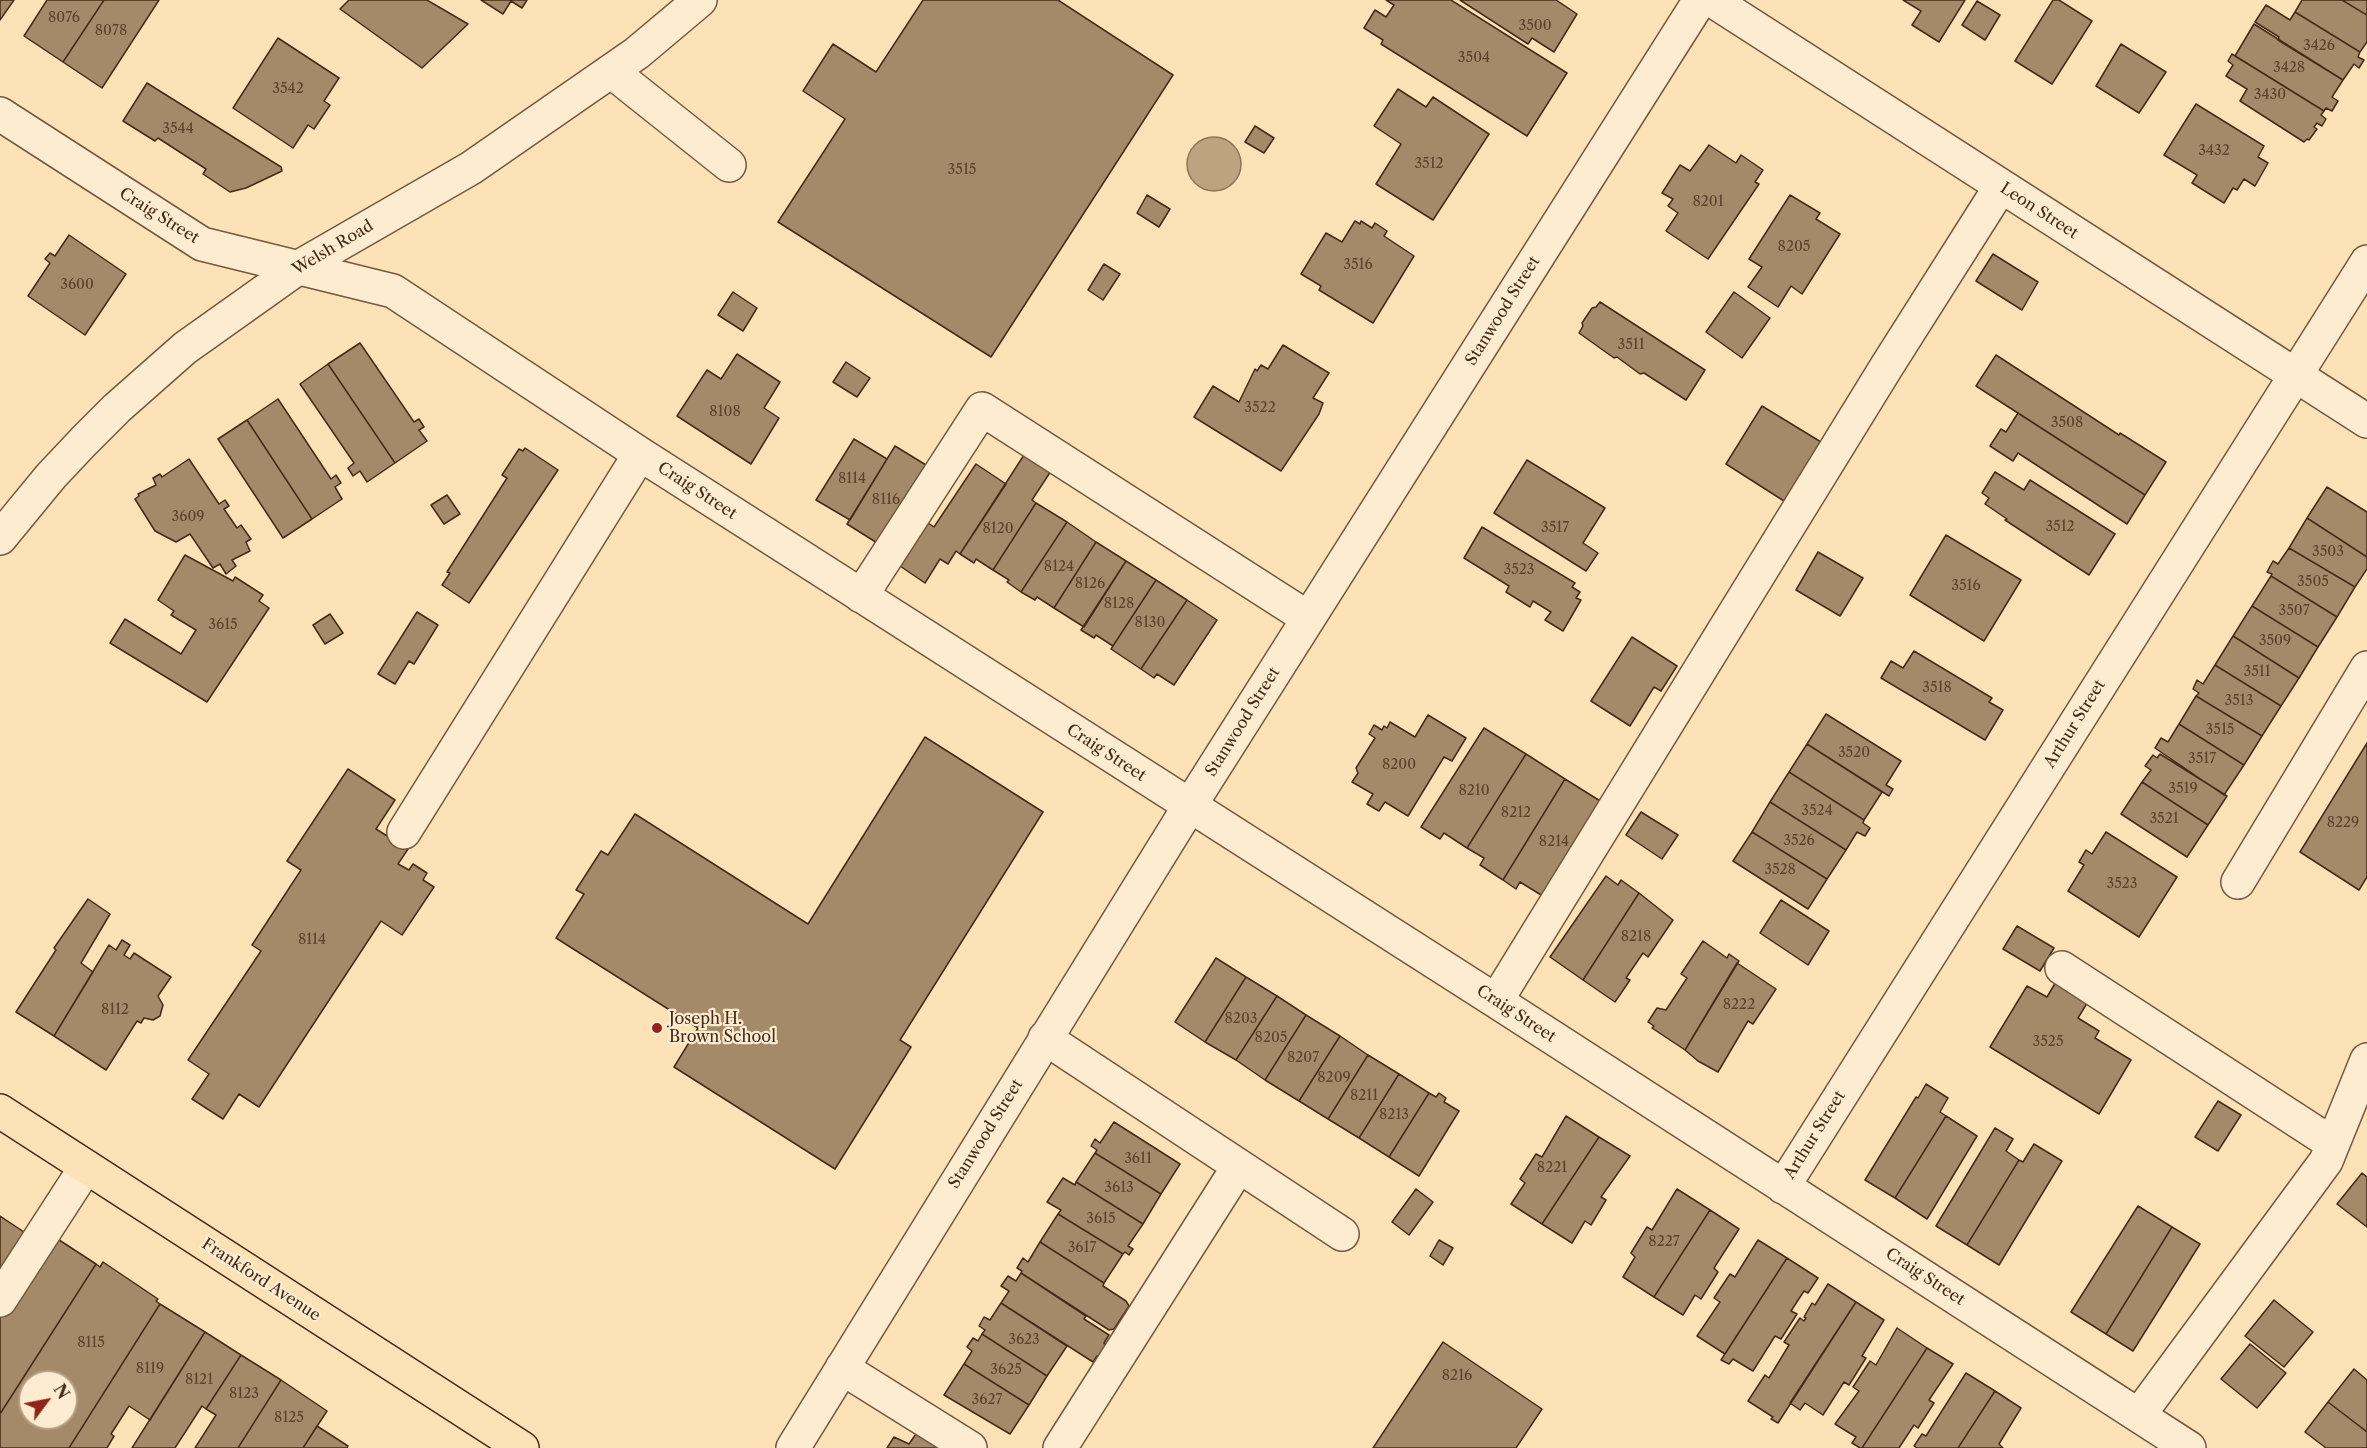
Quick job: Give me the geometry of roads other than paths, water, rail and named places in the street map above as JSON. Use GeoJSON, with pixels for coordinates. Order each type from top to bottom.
{"type":"FeatureCollection","features":[{"type":"Feature","properties":{"kind":"main road","name":"Frankford Avenue"},"geometry":{"type":"LineString","coordinates":[[0,1111],[522,1448]]}},
{"type":"Feature","properties":{"kind":"street","name":"Welsh Road"},"geometry":{"type":"LineString","coordinates":[[0,538],[51,476],[142,384],[213,327],[299,267],[471,168],[637,53],[700,0]]}},
{"type":"Feature","properties":{"kind":"street","name":"Stanwood Street"},"geometry":{"type":"LineString","coordinates":[[793,1448],[1189,807],[1700,0]]}},
{"type":"Feature","properties":{"kind":"street","name":"Leon Street"},"geometry":{"type":"LineString","coordinates":[[1712,0],[2367,421]]}},
{"type":"Feature","properties":{"kind":"street"},"geometry":{"type":"LineString","coordinates":[[611,71],[729,165]]}},
{"type":"Feature","properties":{"kind":"street","name":"Craig Street"},"geometry":{"type":"LineString","coordinates":[[0,114],[202,244],[393,291],[640,454],[1189,807],[1496,1001],[2189,1448]]}},
{"type":"Feature","properties":{"kind":"street"},"geometry":{"type":"LineString","coordinates":[[1496,1001],[1881,376],[2001,186]]}},
{"type":"Feature","properties":{"kind":"street","name":"Arthur Street"},"geometry":{"type":"LineString","coordinates":[[1783,1186],[2367,262]]}},
{"type":"Feature","properties":{"kind":"street"},"geometry":{"type":"LineString","coordinates":[[861,596],[982,409],[1308,618]]}},
{"type":"Feature","properties":{"kind":"street"},"geometry":{"type":"LineString","coordinates":[[404,832],[640,454]]}},
{"type":"Feature","properties":{"kind":"street"},"geometry":{"type":"LineString","coordinates":[[2238,882],[2367,668]]}},
{"type":"Feature","properties":{"kind":"street"},"geometry":{"type":"LineString","coordinates":[[2062,968],[2332,1144]]}},
{"type":"Feature","properties":{"kind":"street"},"geometry":{"type":"LineString","coordinates":[[1045,1038],[1342,1234]]}},
{"type":"Feature","properties":{"kind":"street"},"geometry":{"type":"LineString","coordinates":[[2139,1415],[2326,1161],[2367,1060]]}},
{"type":"Feature","properties":{"kind":"street"},"geometry":{"type":"LineString","coordinates":[[1060,1448],[1239,1166]]}},
{"type":"Feature","properties":{"kind":"street"},"geometry":{"type":"LineString","coordinates":[[0,1300],[86,1167]]}},
{"type":"Feature","properties":{"kind":"street"},"geometry":{"type":"LineString","coordinates":[[842,1368],[970,1448]]}},
{"type":"Feature","properties":{"kind":"place","name":"Joseph H. Brown School"},"geometry":{"type":"Point","coordinates":[657,1028]}}]}
